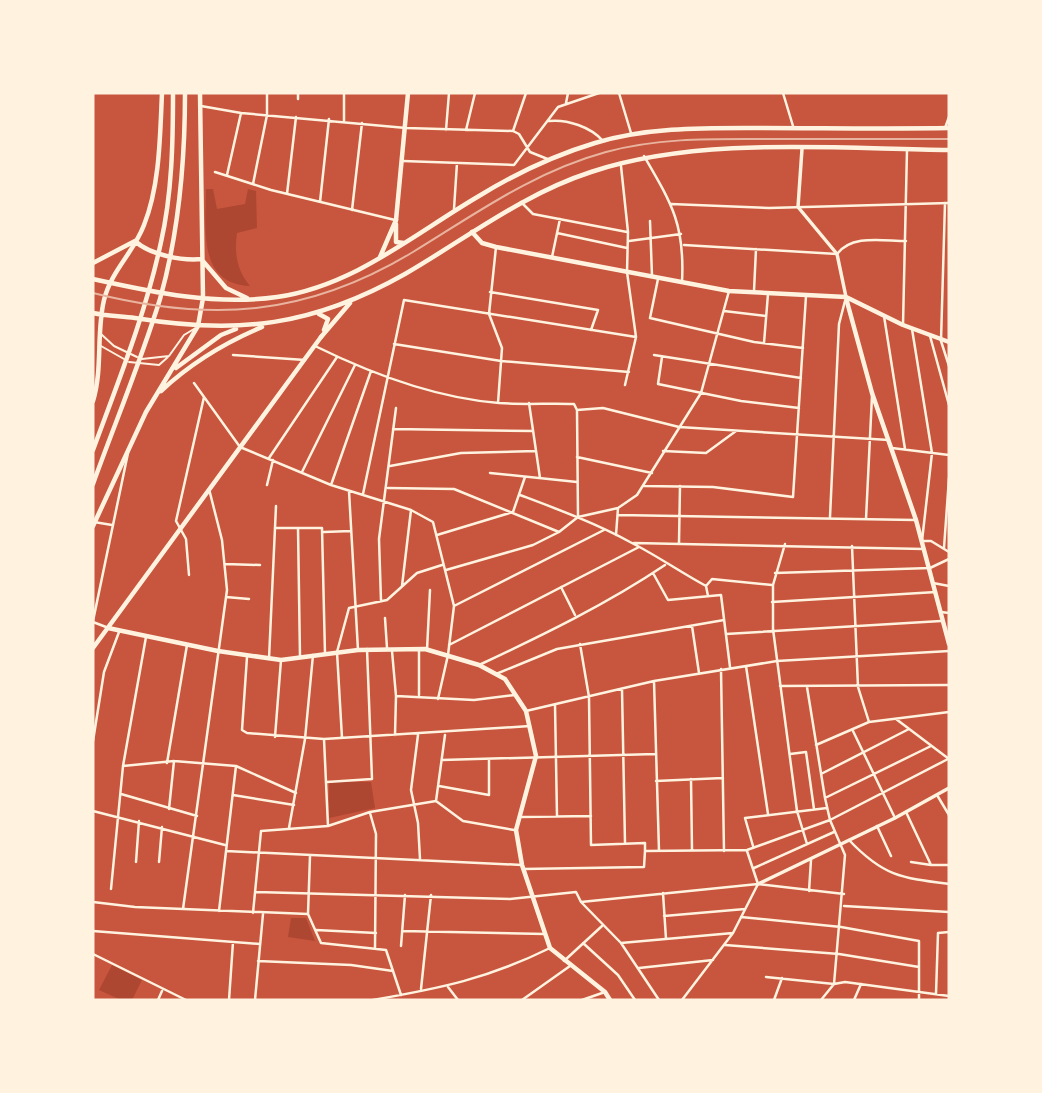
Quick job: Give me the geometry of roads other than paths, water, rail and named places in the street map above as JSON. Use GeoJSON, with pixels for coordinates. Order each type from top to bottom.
{"type":"FeatureCollection","features":[{"type":"Feature","properties":{"kind":"main road"},"geometry":{"type":"LineString","coordinates":[[93,401],[101,315],[109,282],[144,226],[152,192],[162,93]]}},
{"type":"Feature","properties":{"kind":"main road"},"geometry":{"type":"LineString","coordinates":[[93,450],[146,300],[162,240],[169,186],[173,93]]}},
{"type":"Feature","properties":{"kind":"main road"},"geometry":{"type":"LineString","coordinates":[[93,484],[160,299],[180,193],[185,93]]}},
{"type":"Feature","properties":{"kind":"main road"},"geometry":{"type":"LineString","coordinates":[[93,524],[128,446],[198,326],[204,298],[200,93]]}},
{"type":"Feature","properties":{"kind":"main road"},"geometry":{"type":"LineString","coordinates":[[405,243],[396,242],[396,220],[408,93]]}},
{"type":"Feature","properties":{"kind":"main road"},"geometry":{"type":"LineString","coordinates":[[93,279],[122,287],[190,297],[251,300],[280,297],[319,285],[373,263],[481,194],[550,160],[603,141],[631,135],[699,128],[947,128]]}},
{"type":"Feature","properties":{"kind":"main road"},"geometry":{"type":"LineString","coordinates":[[93,313],[180,325],[241,327],[314,314],[352,301],[405,274],[545,189],[644,156],[701,150],[949,150]]}},
{"type":"Feature","properties":{"kind":"main road"},"geometry":{"type":"LineString","coordinates":[[373,263],[383,255],[396,220]]}},
{"type":"Feature","properties":{"kind":"main road"},"geometry":{"type":"LineString","coordinates":[[472,232],[482,243],[496,247],[729,291],[846,298],[903,326],[949,342]]}},
{"type":"Feature","properties":{"kind":"main road"},"geometry":{"type":"LineString","coordinates":[[135,241],[141,247],[189,260],[202,259]]}},
{"type":"Feature","properties":{"kind":"main road"},"geometry":{"type":"LineString","coordinates":[[93,263],[135,241]]}},
{"type":"Feature","properties":{"kind":"main road"},"geometry":{"type":"LineString","coordinates":[[202,259],[226,288],[251,300]]}},
{"type":"Feature","properties":{"kind":"main road"},"geometry":{"type":"LineString","coordinates":[[846,298],[872,393],[916,520],[949,644]]}},
{"type":"Feature","properties":{"kind":"main road"},"geometry":{"type":"LineString","coordinates":[[93,648],[321,337],[352,301]]}},
{"type":"Feature","properties":{"kind":"main road"},"geometry":{"type":"LineString","coordinates":[[314,314],[323,314],[328,319],[321,337]]}},
{"type":"Feature","properties":{"kind":"main road"},"geometry":{"type":"LineString","coordinates":[[155,397],[182,372],[215,350],[269,324]]}},
{"type":"Feature","properties":{"kind":"main road"},"geometry":{"type":"LineString","coordinates":[[172,371],[221,335],[241,327]]}},
{"type":"Feature","properties":{"kind":"main road"},"geometry":{"type":"LineString","coordinates":[[93,337],[100,346]]}},
{"type":"Feature","properties":{"kind":"main road"},"geometry":{"type":"LineString","coordinates":[[941,612],[949,619]]}},
{"type":"Feature","properties":{"kind":"main road"},"geometry":{"type":"LineString","coordinates":[[108,628],[247,657],[281,660],[367,649],[427,650],[479,665],[505,679],[526,711],[536,756],[516,830],[523,867],[551,948],[605,992],[610,1000]]}},
{"type":"Feature","properties":{"kind":"street"},"geometry":{"type":"LineString","coordinates":[[253,184],[267,115],[267,93]]}},
{"type":"Feature","properties":{"kind":"street"},"geometry":{"type":"LineString","coordinates":[[298,93],[298,99]]}},
{"type":"Feature","properties":{"kind":"street"},"geometry":{"type":"LineString","coordinates":[[344,93],[344,121]]}},
{"type":"Feature","properties":{"kind":"street"},"geometry":{"type":"LineString","coordinates":[[446,130],[449,93]]}},
{"type":"Feature","properties":{"kind":"street"},"geometry":{"type":"LineString","coordinates":[[466,131],[475,93]]}},
{"type":"Feature","properties":{"kind":"street"},"geometry":{"type":"LineString","coordinates":[[513,131],[526,93]]}},
{"type":"Feature","properties":{"kind":"street"},"geometry":{"type":"LineString","coordinates":[[566,103],[568,93]]}},
{"type":"Feature","properties":{"kind":"street"},"geometry":{"type":"LineString","coordinates":[[403,161],[514,166],[548,121],[566,103],[599,93]]}},
{"type":"Feature","properties":{"kind":"street"},"geometry":{"type":"LineString","coordinates":[[619,93],[631,135]]}},
{"type":"Feature","properties":{"kind":"street"},"geometry":{"type":"LineString","coordinates":[[783,93],[793,128]]}},
{"type":"Feature","properties":{"kind":"street"},"geometry":{"type":"LineString","coordinates":[[201,106],[241,113],[406,128],[513,131],[519,134],[526,148],[550,160]]}},
{"type":"Feature","properties":{"kind":"street"},"geometry":{"type":"LineString","coordinates":[[227,175],[241,113]]}},
{"type":"Feature","properties":{"kind":"street"},"geometry":{"type":"LineString","coordinates":[[287,194],[296,116]]}},
{"type":"Feature","properties":{"kind":"street"},"geometry":{"type":"LineString","coordinates":[[947,128],[949,117]]}},
{"type":"Feature","properties":{"kind":"street"},"geometry":{"type":"LineString","coordinates":[[320,202],[329,119]]}},
{"type":"Feature","properties":{"kind":"street"},"geometry":{"type":"LineString","coordinates":[[548,121],[560,120],[587,129],[603,141]]}},
{"type":"Feature","properties":{"kind":"street"},"geometry":{"type":"LineString","coordinates":[[352,210],[362,123]]}},
{"type":"Feature","properties":{"kind":"street"},"geometry":{"type":"LineString","coordinates":[[802,149],[798,206],[837,254],[846,298],[839,324],[830,518]]}},
{"type":"Feature","properties":{"kind":"street"},"geometry":{"type":"LineString","coordinates":[[903,326],[907,149]]}},
{"type":"Feature","properties":{"kind":"street"},"geometry":{"type":"LineString","coordinates":[[644,156],[671,204],[681,234],[684,245],[682,282]]}},
{"type":"Feature","properties":{"kind":"street"},"geometry":{"type":"LineString","coordinates":[[454,212],[457,163]]}},
{"type":"Feature","properties":{"kind":"street"},"geometry":{"type":"LineString","coordinates":[[620,163],[628,232],[627,272],[636,337],[625,385]]}},
{"type":"Feature","properties":{"kind":"street"},"geometry":{"type":"LineString","coordinates":[[215,172],[287,194],[396,220]]}},
{"type":"Feature","properties":{"kind":"street"},"geometry":{"type":"LineString","coordinates":[[521,202],[533,214],[628,232]]}},
{"type":"Feature","properties":{"kind":"street"},"geometry":{"type":"LineString","coordinates":[[671,204],[798,206],[947,203],[941,341],[949,366]]}},
{"type":"Feature","properties":{"kind":"street"},"geometry":{"type":"LineString","coordinates":[[552,259],[560,219]]}},
{"type":"Feature","properties":{"kind":"street"},"geometry":{"type":"LineString","coordinates":[[650,221],[655,277],[650,318],[764,343],[803,348]]}},
{"type":"Feature","properties":{"kind":"street"},"geometry":{"type":"LineString","coordinates":[[557,233],[627,248]]}},
{"type":"Feature","properties":{"kind":"street"},"geometry":{"type":"LineString","coordinates":[[627,241],[681,234]]}},
{"type":"Feature","properties":{"kind":"street"},"geometry":{"type":"LineString","coordinates":[[837,254],[844,244],[856,241],[906,241]]}},
{"type":"Feature","properties":{"kind":"street"},"geometry":{"type":"LineString","coordinates":[[684,245],[837,254]]}},
{"type":"Feature","properties":{"kind":"street"},"geometry":{"type":"LineString","coordinates":[[496,247],[489,314],[492,326],[500,336],[498,403]]}},
{"type":"Feature","properties":{"kind":"street"},"geometry":{"type":"LineString","coordinates":[[754,293],[756,249]]}},
{"type":"Feature","properties":{"kind":"street"},"geometry":{"type":"LineString","coordinates":[[445,570],[533,545],[559,532],[578,517],[618,508],[637,495],[701,393],[729,291]]}},
{"type":"Feature","properties":{"kind":"street"},"geometry":{"type":"LineString","coordinates":[[491,292],[598,310],[591,330]]}},
{"type":"Feature","properties":{"kind":"street"},"geometry":{"type":"LineString","coordinates":[[764,343],[768,295]]}},
{"type":"Feature","properties":{"kind":"street"},"geometry":{"type":"LineString","coordinates":[[645,486],[713,486],[793,497],[806,296]]}},
{"type":"Feature","properties":{"kind":"street"},"geometry":{"type":"LineString","coordinates":[[363,494],[404,300],[636,337]]}},
{"type":"Feature","properties":{"kind":"street"},"geometry":{"type":"LineString","coordinates":[[723,310],[766,316]]}},
{"type":"Feature","properties":{"kind":"street"},"geometry":{"type":"LineString","coordinates":[[884,316],[905,449]]}},
{"type":"Feature","properties":{"kind":"street"},"geometry":{"type":"LineString","coordinates":[[912,329],[932,453],[922,541],[931,541],[949,552]]}},
{"type":"Feature","properties":{"kind":"street"},"geometry":{"type":"LineString","coordinates":[[930,336],[949,405]]}},
{"type":"Feature","properties":{"kind":"street"},"geometry":{"type":"LineString","coordinates":[[394,344],[501,361],[629,372]]}},
{"type":"Feature","properties":{"kind":"street"},"geometry":{"type":"LineString","coordinates":[[315,346],[386,377],[498,403],[574,404],[577,410],[578,517]]}},
{"type":"Feature","properties":{"kind":"street"},"geometry":{"type":"LineString","coordinates":[[233,355],[305,360]]}},
{"type":"Feature","properties":{"kind":"street"},"geometry":{"type":"LineString","coordinates":[[654,355],[801,378]]}},
{"type":"Feature","properties":{"kind":"street"},"geometry":{"type":"LineString","coordinates":[[663,356],[658,384],[799,408]]}},
{"type":"Feature","properties":{"kind":"street"},"geometry":{"type":"LineString","coordinates":[[267,485],[271,459],[337,357]]}},
{"type":"Feature","properties":{"kind":"street"},"geometry":{"type":"LineString","coordinates":[[302,472],[355,364]]}},
{"type":"Feature","properties":{"kind":"street"},"geometry":{"type":"LineString","coordinates":[[331,485],[371,371]]}},
{"type":"Feature","properties":{"kind":"street"},"geometry":{"type":"LineString","coordinates":[[194,383],[240,447],[331,485],[411,510],[433,522],[454,606],[448,655],[438,698]]}},
{"type":"Feature","properties":{"kind":"street"},"geometry":{"type":"LineString","coordinates":[[866,519],[872,393]]}},
{"type":"Feature","properties":{"kind":"street"},"geometry":{"type":"LineString","coordinates":[[189,576],[186,539],[176,521],[204,397]]}},
{"type":"Feature","properties":{"kind":"street"},"geometry":{"type":"LineString","coordinates":[[529,403],[540,478]]}},
{"type":"Feature","properties":{"kind":"street"},"geometry":{"type":"LineString","coordinates":[[381,601],[379,539],[388,488],[396,408]]}},
{"type":"Feature","properties":{"kind":"street"},"geometry":{"type":"LineString","coordinates":[[577,410],[603,408],[679,427],[889,440]]}},
{"type":"Feature","properties":{"kind":"street"},"geometry":{"type":"LineString","coordinates":[[393,429],[533,431]]}},
{"type":"Feature","properties":{"kind":"street"},"geometry":{"type":"LineString","coordinates":[[663,451],[706,453],[736,431]]}},
{"type":"Feature","properties":{"kind":"street"},"geometry":{"type":"LineString","coordinates":[[108,628],[93,622],[128,465],[128,446]]}},
{"type":"Feature","properties":{"kind":"street"},"geometry":{"type":"LineString","coordinates":[[892,448],[949,454]]}},
{"type":"Feature","properties":{"kind":"street"},"geometry":{"type":"LineString","coordinates":[[390,466],[461,453],[536,451]]}},
{"type":"Feature","properties":{"kind":"street"},"geometry":{"type":"LineString","coordinates":[[577,457],[652,473]]}},
{"type":"Feature","properties":{"kind":"street"},"geometry":{"type":"LineString","coordinates":[[490,473],[577,482]]}},
{"type":"Feature","properties":{"kind":"street"},"geometry":{"type":"LineString","coordinates":[[513,512],[525,477]]}},
{"type":"Feature","properties":{"kind":"street"},"geometry":{"type":"LineString","coordinates":[[944,549],[949,478]]}},
{"type":"Feature","properties":{"kind":"street"},"geometry":{"type":"LineString","coordinates":[[679,543],[680,486]]}},
{"type":"Feature","properties":{"kind":"street"},"geometry":{"type":"LineString","coordinates":[[388,488],[454,489],[559,532]]}},
{"type":"Feature","properties":{"kind":"street"},"geometry":{"type":"LineString","coordinates":[[183,909],[195,838],[226,597],[225,564],[214,500],[209,489]]}},
{"type":"Feature","properties":{"kind":"street"},"geometry":{"type":"LineString","coordinates":[[349,491],[358,650]]}},
{"type":"Feature","properties":{"kind":"street"},"geometry":{"type":"LineString","coordinates":[[520,495],[578,517],[634,543],[665,565],[706,586]]}},
{"type":"Feature","properties":{"kind":"street"},"geometry":{"type":"LineString","coordinates":[[269,659],[276,506]]}},
{"type":"Feature","properties":{"kind":"street"},"geometry":{"type":"LineString","coordinates":[[617,535],[618,508]]}},
{"type":"Feature","properties":{"kind":"street"},"geometry":{"type":"LineString","coordinates":[[402,586],[411,510]]}},
{"type":"Feature","properties":{"kind":"street"},"geometry":{"type":"LineString","coordinates":[[437,534],[513,512]]}},
{"type":"Feature","properties":{"kind":"street"},"geometry":{"type":"LineString","coordinates":[[618,515],[916,520]]}},
{"type":"Feature","properties":{"kind":"street"},"geometry":{"type":"LineString","coordinates":[[93,524],[113,525]]}},
{"type":"Feature","properties":{"kind":"street"},"geometry":{"type":"LineString","coordinates":[[275,528],[322,528],[324,532],[325,654]]}},
{"type":"Feature","properties":{"kind":"street"},"geometry":{"type":"LineString","coordinates":[[298,528],[300,657]]}},
{"type":"Feature","properties":{"kind":"street"},"geometry":{"type":"LineString","coordinates":[[454,606],[605,530]]}},
{"type":"Feature","properties":{"kind":"street"},"geometry":{"type":"LineString","coordinates":[[324,532],[351,531]]}},
{"type":"Feature","properties":{"kind":"street"},"geometry":{"type":"LineString","coordinates":[[634,543],[785,544],[924,549]]}},
{"type":"Feature","properties":{"kind":"street"},"geometry":{"type":"LineString","coordinates":[[785,544],[773,585],[773,629],[797,811],[807,844]]}},
{"type":"Feature","properties":{"kind":"street"},"geometry":{"type":"LineString","coordinates":[[852,546],[858,687],[869,722]]}},
{"type":"Feature","properties":{"kind":"street"},"geometry":{"type":"LineString","coordinates":[[449,645],[639,547]]}},
{"type":"Feature","properties":{"kind":"street"},"geometry":{"type":"LineString","coordinates":[[775,573],[930,568],[949,559]]}},
{"type":"Feature","properties":{"kind":"street"},"geometry":{"type":"LineString","coordinates":[[225,564],[260,565]]}},
{"type":"Feature","properties":{"kind":"street"},"geometry":{"type":"LineString","coordinates":[[342,738],[337,652],[349,608],[393,598],[417,573],[443,565]]}},
{"type":"Feature","properties":{"kind":"street"},"geometry":{"type":"LineString","coordinates":[[479,665],[575,615],[604,605],[665,565]]}},
{"type":"Feature","properties":{"kind":"street"},"geometry":{"type":"LineString","coordinates":[[653,573],[668,600],[721,595],[730,668]]}},
{"type":"Feature","properties":{"kind":"street"},"geometry":{"type":"LineString","coordinates":[[706,586],[712,579],[773,585]]}},
{"type":"Feature","properties":{"kind":"street"},"geometry":{"type":"LineString","coordinates":[[933,583],[949,586]]}},
{"type":"Feature","properties":{"kind":"street"},"geometry":{"type":"LineString","coordinates":[[706,586],[708,596]]}},
{"type":"Feature","properties":{"kind":"street"},"geometry":{"type":"LineString","coordinates":[[561,587],[575,615]]}},
{"type":"Feature","properties":{"kind":"street"},"geometry":{"type":"LineString","coordinates":[[427,650],[430,590]]}},
{"type":"Feature","properties":{"kind":"street"},"geometry":{"type":"LineString","coordinates":[[772,601],[936,592]]}},
{"type":"Feature","properties":{"kind":"street"},"geometry":{"type":"LineString","coordinates":[[226,597],[249,599]]}},
{"type":"Feature","properties":{"kind":"street"},"geometry":{"type":"LineString","coordinates":[[941,612],[949,613]]}},
{"type":"Feature","properties":{"kind":"street"},"geometry":{"type":"LineString","coordinates":[[385,618],[396,696],[394,735]]}},
{"type":"Feature","properties":{"kind":"street"},"geometry":{"type":"LineString","coordinates":[[496,674],[557,649],[724,620]]}},
{"type":"Feature","properties":{"kind":"street"},"geometry":{"type":"LineString","coordinates":[[726,634],[773,629],[941,621]]}},
{"type":"Feature","properties":{"kind":"street"},"geometry":{"type":"LineString","coordinates":[[692,626],[699,673]]}},
{"type":"Feature","properties":{"kind":"street"},"geometry":{"type":"LineString","coordinates":[[93,741],[104,672],[119,632]]}},
{"type":"Feature","properties":{"kind":"street"},"geometry":{"type":"LineString","coordinates":[[111,889],[123,766],[146,637]]}},
{"type":"Feature","properties":{"kind":"street"},"geometry":{"type":"LineString","coordinates":[[226,851],[258,855],[420,859],[523,867],[644,867],[645,844],[591,845],[589,697],[580,644]]}},
{"type":"Feature","properties":{"kind":"street"},"geometry":{"type":"LineString","coordinates":[[167,763],[187,645]]}},
{"type":"Feature","properties":{"kind":"street"},"geometry":{"type":"LineString","coordinates":[[327,782],[372,779],[367,649]]}},
{"type":"Feature","properties":{"kind":"street"},"geometry":{"type":"LineString","coordinates":[[419,649],[419,696]]}},
{"type":"Feature","properties":{"kind":"street"},"geometry":{"type":"LineString","coordinates":[[526,711],[653,681],[777,661],[949,651]]}},
{"type":"Feature","properties":{"kind":"street"},"geometry":{"type":"LineString","coordinates":[[289,828],[305,738],[313,655]]}},
{"type":"Feature","properties":{"kind":"street"},"geometry":{"type":"LineString","coordinates":[[247,657],[242,730],[275,737],[324,739],[530,726]]}},
{"type":"Feature","properties":{"kind":"street"},"geometry":{"type":"LineString","coordinates":[[275,737],[281,660]]}},
{"type":"Feature","properties":{"kind":"street"},"geometry":{"type":"LineString","coordinates":[[747,666],[768,814]]}},
{"type":"Feature","properties":{"kind":"street"},"geometry":{"type":"LineString","coordinates":[[721,669],[724,851]]}},
{"type":"Feature","properties":{"kind":"street"},"geometry":{"type":"LineString","coordinates":[[653,681],[659,851]]}},
{"type":"Feature","properties":{"kind":"street"},"geometry":{"type":"LineString","coordinates":[[780,686],[949,685]]}},
{"type":"Feature","properties":{"kind":"street"},"geometry":{"type":"LineString","coordinates":[[807,687],[827,808],[845,855],[839,954],[834,984],[821,1000]]}},
{"type":"Feature","properties":{"kind":"street"},"geometry":{"type":"LineString","coordinates":[[622,689],[625,844]]}},
{"type":"Feature","properties":{"kind":"street"},"geometry":{"type":"LineString","coordinates":[[396,696],[474,700],[515,695]]}},
{"type":"Feature","properties":{"kind":"street"},"geometry":{"type":"LineString","coordinates":[[555,705],[557,816]]}},
{"type":"Feature","properties":{"kind":"street"},"geometry":{"type":"LineString","coordinates":[[93,707],[98,708]]}},
{"type":"Feature","properties":{"kind":"street"},"geometry":{"type":"LineString","coordinates":[[816,745],[869,722],[949,712]]}},
{"type":"Feature","properties":{"kind":"street"},"geometry":{"type":"LineString","coordinates":[[645,851],[747,850],[830,820],[884,795],[949,759],[895,718]]}},
{"type":"Feature","properties":{"kind":"street"},"geometry":{"type":"LineString","coordinates":[[821,774],[909,729]]}},
{"type":"Feature","properties":{"kind":"street"},"geometry":{"type":"LineString","coordinates":[[853,731],[895,818]]}},
{"type":"Feature","properties":{"kind":"street"},"geometry":{"type":"LineString","coordinates":[[436,801],[445,733]]}},
{"type":"Feature","properties":{"kind":"street"},"geometry":{"type":"LineString","coordinates":[[418,735],[411,790],[418,823],[420,859]]}},
{"type":"Feature","properties":{"kind":"street"},"geometry":{"type":"LineString","coordinates":[[324,739],[328,826]]}},
{"type":"Feature","properties":{"kind":"street"},"geometry":{"type":"LineString","coordinates":[[825,798],[931,746]]}},
{"type":"Feature","properties":{"kind":"street"},"geometry":{"type":"LineString","coordinates":[[790,754],[806,752],[814,809]]}},
{"type":"Feature","properties":{"kind":"street"},"geometry":{"type":"LineString","coordinates":[[442,760],[655,754]]}},
{"type":"Feature","properties":{"kind":"street"},"geometry":{"type":"LineString","coordinates":[[439,786],[489,796],[489,758]]}},
{"type":"Feature","properties":{"kind":"street"},"geometry":{"type":"LineString","coordinates":[[123,766],[174,761],[236,766],[296,793]]}},
{"type":"Feature","properties":{"kind":"street"},"geometry":{"type":"LineString","coordinates":[[169,808],[174,761]]}},
{"type":"Feature","properties":{"kind":"street"},"geometry":{"type":"LineString","coordinates":[[219,911],[236,766]]}},
{"type":"Feature","properties":{"kind":"street"},"geometry":{"type":"LineString","coordinates":[[656,781],[724,778]]}},
{"type":"Feature","properties":{"kind":"street"},"geometry":{"type":"LineString","coordinates":[[691,779],[692,851]]}},
{"type":"Feature","properties":{"kind":"street"},"geometry":{"type":"LineString","coordinates":[[681,1000],[733,933],[758,884],[895,818],[949,788]]}},
{"type":"Feature","properties":{"kind":"street"},"geometry":{"type":"LineString","coordinates":[[121,794],[197,816]]}},
{"type":"Feature","properties":{"kind":"street"},"geometry":{"type":"LineString","coordinates":[[937,794],[949,815]]}},
{"type":"Feature","properties":{"kind":"street"},"geometry":{"type":"LineString","coordinates":[[233,795],[294,805]]}},
{"type":"Feature","properties":{"kind":"street"},"geometry":{"type":"LineString","coordinates":[[253,913],[261,831],[328,826],[370,812],[436,801],[463,821],[516,830]]}},
{"type":"Feature","properties":{"kind":"street"},"geometry":{"type":"LineString","coordinates":[[754,847],[745,818],[827,808]]}},
{"type":"Feature","properties":{"kind":"street"},"geometry":{"type":"LineString","coordinates":[[93,811],[226,845]]}},
{"type":"Feature","properties":{"kind":"street"},"geometry":{"type":"LineString","coordinates":[[370,812],[376,834],[376,948]]}},
{"type":"Feature","properties":{"kind":"street"},"geometry":{"type":"LineString","coordinates":[[906,812],[931,865]]}},
{"type":"Feature","properties":{"kind":"street"},"geometry":{"type":"LineString","coordinates":[[518,817],[591,816]]}},
{"type":"Feature","properties":{"kind":"street"},"geometry":{"type":"LineString","coordinates":[[136,862],[139,821]]}},
{"type":"Feature","properties":{"kind":"street"},"geometry":{"type":"LineString","coordinates":[[159,862],[162,827]]}},
{"type":"Feature","properties":{"kind":"street"},"geometry":{"type":"LineString","coordinates":[[877,827],[891,856]]}},
{"type":"Feature","properties":{"kind":"street"},"geometry":{"type":"LineString","coordinates":[[754,867],[835,831]]}},
{"type":"Feature","properties":{"kind":"street"},"geometry":{"type":"LineString","coordinates":[[849,841],[871,863],[892,874],[949,884]]}},
{"type":"Feature","properties":{"kind":"street"},"geometry":{"type":"LineString","coordinates":[[747,850],[758,884]]}},
{"type":"Feature","properties":{"kind":"street"},"geometry":{"type":"LineString","coordinates":[[310,856],[308,914],[321,943],[386,950],[401,995]]}},
{"type":"Feature","properties":{"kind":"street"},"geometry":{"type":"LineString","coordinates":[[809,891],[811,860]]}},
{"type":"Feature","properties":{"kind":"street"},"geometry":{"type":"LineString","coordinates":[[911,862],[949,865]]}},
{"type":"Feature","properties":{"kind":"street"},"geometry":{"type":"LineString","coordinates":[[581,902],[758,884],[844,894]]}},
{"type":"Feature","properties":{"kind":"street"},"geometry":{"type":"LineString","coordinates":[[256,892],[534,899],[576,892],[581,902],[602,926],[621,943],[659,1000]]}},
{"type":"Feature","properties":{"kind":"street"},"geometry":{"type":"LineString","coordinates":[[663,893],[666,940]]}},
{"type":"Feature","properties":{"kind":"street"},"geometry":{"type":"LineString","coordinates":[[401,946],[405,895]]}},
{"type":"Feature","properties":{"kind":"street"},"geometry":{"type":"LineString","coordinates":[[421,989],[431,895]]}},
{"type":"Feature","properties":{"kind":"street"},"geometry":{"type":"LineString","coordinates":[[93,902],[263,914],[308,914]]}},
{"type":"Feature","properties":{"kind":"street"},"geometry":{"type":"LineString","coordinates":[[843,906],[949,912]]}},
{"type":"Feature","properties":{"kind":"street"},"geometry":{"type":"LineString","coordinates":[[664,916],[744,909]]}},
{"type":"Feature","properties":{"kind":"street"},"geometry":{"type":"LineString","coordinates":[[255,1000],[263,914]]}},
{"type":"Feature","properties":{"kind":"street"},"geometry":{"type":"LineString","coordinates":[[741,917],[841,927],[919,941],[919,1000]]}},
{"type":"Feature","properties":{"kind":"street"},"geometry":{"type":"LineString","coordinates":[[564,961],[602,926]]}},
{"type":"Feature","properties":{"kind":"street"},"geometry":{"type":"LineString","coordinates":[[315,930],[376,933]]}},
{"type":"Feature","properties":{"kind":"street"},"geometry":{"type":"LineString","coordinates":[[93,931],[260,944]]}},
{"type":"Feature","properties":{"kind":"street"},"geometry":{"type":"LineString","coordinates":[[402,931],[545,934]]}},
{"type":"Feature","properties":{"kind":"street"},"geometry":{"type":"LineString","coordinates":[[936,995],[939,933],[949,932]]}},
{"type":"Feature","properties":{"kind":"street"},"geometry":{"type":"LineString","coordinates":[[621,943],[733,933]]}},
{"type":"Feature","properties":{"kind":"street"},"geometry":{"type":"LineString","coordinates":[[229,1000],[233,942]]}},
{"type":"Feature","properties":{"kind":"street"},"geometry":{"type":"LineString","coordinates":[[583,943],[618,975],[635,1000]]}},
{"type":"Feature","properties":{"kind":"street"},"geometry":{"type":"LineString","coordinates":[[725,945],[839,954],[919,967]]}},
{"type":"Feature","properties":{"kind":"street"},"geometry":{"type":"LineString","coordinates":[[373,1000],[409,994],[421,989],[448,987],[504,971],[551,948]]}},
{"type":"Feature","properties":{"kind":"street"},"geometry":{"type":"LineString","coordinates":[[93,954],[186,1000]]}},
{"type":"Feature","properties":{"kind":"street"},"geometry":{"type":"LineString","coordinates":[[639,968],[713,960]]}},
{"type":"Feature","properties":{"kind":"street"},"geometry":{"type":"LineString","coordinates":[[258,961],[351,965],[393,971]]}},
{"type":"Feature","properties":{"kind":"street"},"geometry":{"type":"LineString","coordinates":[[522,1000],[570,966]]}},
{"type":"Feature","properties":{"kind":"street"},"geometry":{"type":"LineString","coordinates":[[766,977],[862,984],[949,996]]}},
{"type":"Feature","properties":{"kind":"street"},"geometry":{"type":"LineString","coordinates":[[774,1000],[782,978]]}},
{"type":"Feature","properties":{"kind":"street"},"geometry":{"type":"LineString","coordinates":[[855,1000],[862,984]]}},
{"type":"Feature","properties":{"kind":"street"},"geometry":{"type":"LineString","coordinates":[[448,987],[458,1000]]}},
{"type":"Feature","properties":{"kind":"street"},"geometry":{"type":"LineString","coordinates":[[158,1000],[162,989]]}},
{"type":"Feature","properties":{"kind":"street"},"geometry":{"type":"LineString","coordinates":[[582,1000],[605,992]]}},
{"type":"Feature","properties":{"kind":"street"},"geometry":{"type":"LineString","coordinates":[[409,994],[413,1000]]}},
{"type":"Feature","properties":{"kind":"lane"},"geometry":{"type":"LineString","coordinates":[[100,346],[127,362],[159,365],[184,335],[198,326]]}},
{"type":"Feature","properties":{"kind":"lane"},"geometry":{"type":"LineString","coordinates":[[100,333],[114,346],[137,357],[162,359],[169,356]]}},
{"type":"Feature","properties":{"kind":"tram line"},"geometry":{"type":"LineString","coordinates":[[93,293],[178,308],[219,310],[258,308],[297,301],[335,290],[374,273],[530,182],[579,160],[627,147],[710,139],[949,139]]}}]}
